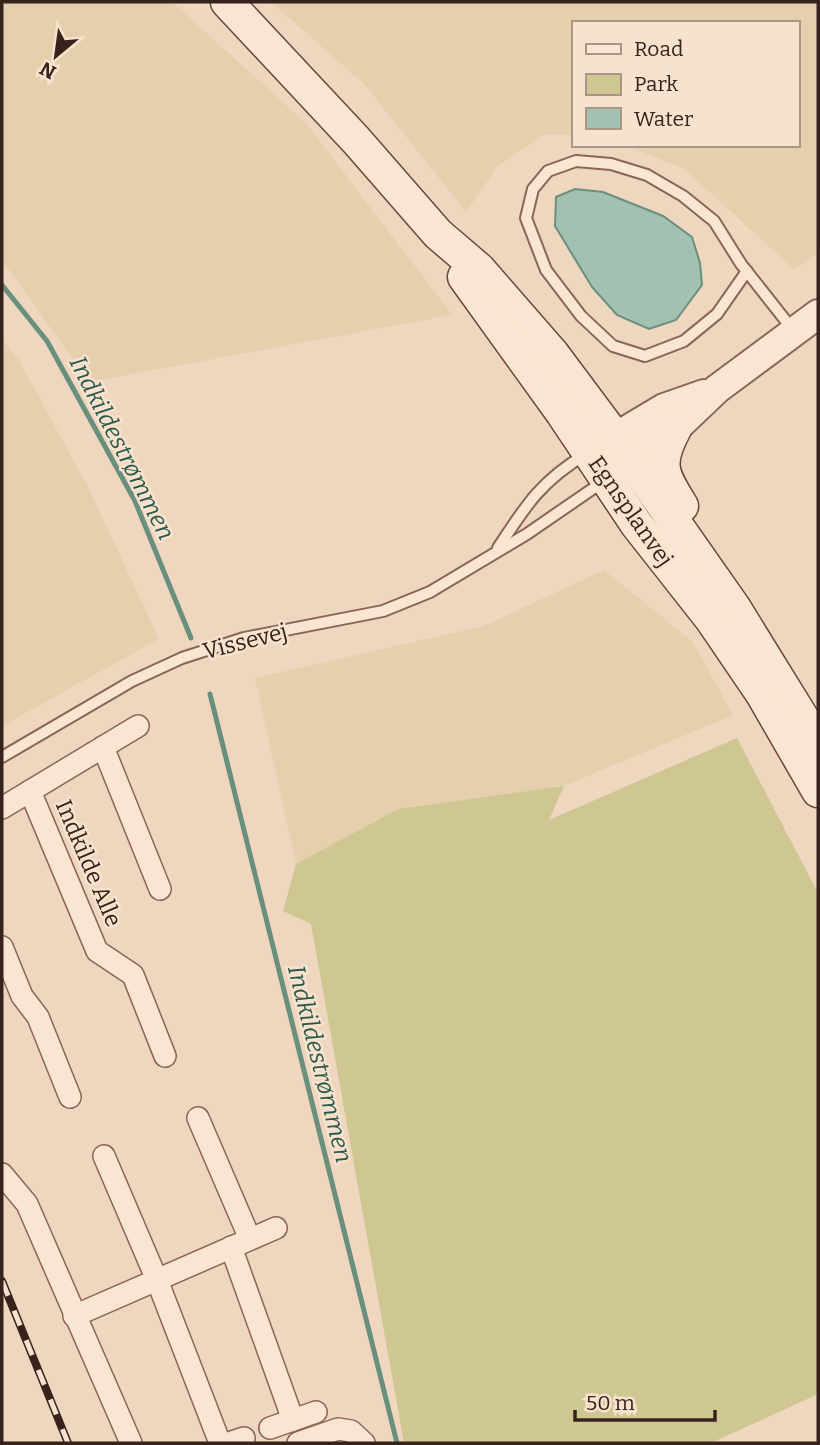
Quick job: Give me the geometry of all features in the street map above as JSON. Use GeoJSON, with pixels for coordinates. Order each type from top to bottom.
{"type":"FeatureCollection","features":[{"type":"Feature","properties":{"kind":"main road","name":"Egnsplanvej"},"geometry":{"type":"LineString","coordinates":[[227,2],[356,140],[438,234],[479,269],[553,354],[609,449],[606,479],[637,525],[711,619],[762,694],[818,791]]}},
{"type":"Feature","properties":{"kind":"main road","name":"Egnsplanvej"},"geometry":{"type":"LineString","coordinates":[[438,234],[488,313],[609,449],[734,607],[818,743]]}},
{"type":"Feature","properties":{"kind":"main road"},"geometry":{"type":"LineString","coordinates":[[675,429],[663,455],[667,480],[734,607]]}},
{"type":"Feature","properties":{"kind":"street","name":"Vissevej"},"geometry":{"type":"LineString","coordinates":[[609,449],[675,429],[717,389],[818,314]]}},
{"type":"Feature","properties":{"kind":"street","name":"Vissevej"},"geometry":{"type":"LineString","coordinates":[[609,449],[664,408],[717,389]]}},
{"type":"Feature","properties":{"kind":"street","name":"Indkilde Alle"},"geometry":{"type":"LineString","coordinates":[[2,808],[138,726]]}},
{"type":"Feature","properties":{"kind":"street"},"geometry":{"type":"LineString","coordinates":[[103,747],[160,889]]}},
{"type":"Feature","properties":{"kind":"street","name":"Indkilde Alle"},"geometry":{"type":"LineString","coordinates":[[30,791],[97,951],[133,975],[165,1056]]}},
{"type":"Feature","properties":{"kind":"street"},"geometry":{"type":"LineString","coordinates":[[2,947],[22,996],[38,1017],[70,1097]]}},
{"type":"Feature","properties":{"kind":"street"},"geometry":{"type":"LineString","coordinates":[[198,1118],[241,1243],[293,1420]]}},
{"type":"Feature","properties":{"kind":"street"},"geometry":{"type":"LineString","coordinates":[[104,1156],[157,1280],[220,1443]]}},
{"type":"Feature","properties":{"kind":"street"},"geometry":{"type":"LineString","coordinates":[[2,1174],[27,1204],[131,1443]]}},
{"type":"Feature","properties":{"kind":"street"},"geometry":{"type":"LineString","coordinates":[[74,1316],[276,1228]]}},
{"type":"Feature","properties":{"kind":"street"},"geometry":{"type":"LineString","coordinates":[[270,1428],[316,1412]]}},
{"type":"Feature","properties":{"kind":"street"},"geometry":{"type":"LineString","coordinates":[[299,1443],[338,1429],[351,1431],[364,1443]]}},
{"type":"Feature","properties":{"kind":"lane"},"geometry":{"type":"LineString","coordinates":[[747,271],[717,314],[684,341],[645,356],[613,346],[581,316],[546,270],[526,218],[533,190],[548,171],[576,161],[611,164],[647,175],[683,196],[714,221],[747,271],[795,332]]}},
{"type":"Feature","properties":{"kind":"lane","name":"Vissevej"},"geometry":{"type":"LineString","coordinates":[[496,550],[535,494],[550,479],[609,449]]}},
{"type":"Feature","properties":{"kind":"lane","name":"Vissevej"},"geometry":{"type":"LineString","coordinates":[[2,757],[132,681],[181,658],[244,638],[383,611],[430,592],[464,573],[496,550],[527,534],[606,479]]}},
{"type":"Feature","properties":{"kind":"shaded area"},"geometry":{"type":"Polygon","coordinates":[[[2,2],[172,2],[307,124],[452,315],[89,382],[2,260],[2,2]]]}},
{"type":"Feature","properties":{"kind":"shaded area"},"geometry":{"type":"Polygon","coordinates":[[[271,2],[818,2],[818,253],[794,269],[684,169],[631,147],[799,147],[799,21],[572,21],[572,135],[546,134],[498,166],[466,212],[365,85],[271,2]]]}},
{"type":"Feature","properties":{"kind":"shaded area"},"geometry":{"type":"Polygon","coordinates":[[[2,340],[19,360],[90,491],[159,639],[2,726],[2,340]]]}},
{"type":"Feature","properties":{"kind":"shaded area"},"geometry":{"type":"Polygon","coordinates":[[[604,570],[693,642],[733,715],[564,786],[398,809],[296,864],[255,678],[484,626],[604,570]]]}},
{"type":"Feature","properties":{"kind":"green space"},"geometry":{"type":"Polygon","coordinates":[[[737,738],[818,893],[818,1394],[711,1443],[404,1443],[311,924],[283,911],[296,864],[398,809],[564,786],[549,820],[737,738]]]}},
{"type":"Feature","properties":{"kind":"water"},"geometry":{"type":"Polygon","coordinates":[[[575,189],[603,192],[663,216],[692,237],[700,263],[702,285],[676,320],[649,329],[617,315],[592,287],[555,226],[556,197],[575,189]]]}},
{"type":"Feature","properties":{"kind":"waterway","name":"Indkildestrømmen"},"geometry":{"type":"LineString","coordinates":[[2,285],[47,341],[135,501],[191,638]]}},
{"type":"Feature","properties":{"kind":"waterway","name":"Indkildestrømmen"},"geometry":{"type":"LineString","coordinates":[[210,694],[397,1443]]}},
{"type":"Feature","properties":{"kind":"railway"},"geometry":{"type":"LineString","coordinates":[[2,1281],[68,1443]]}}]}
